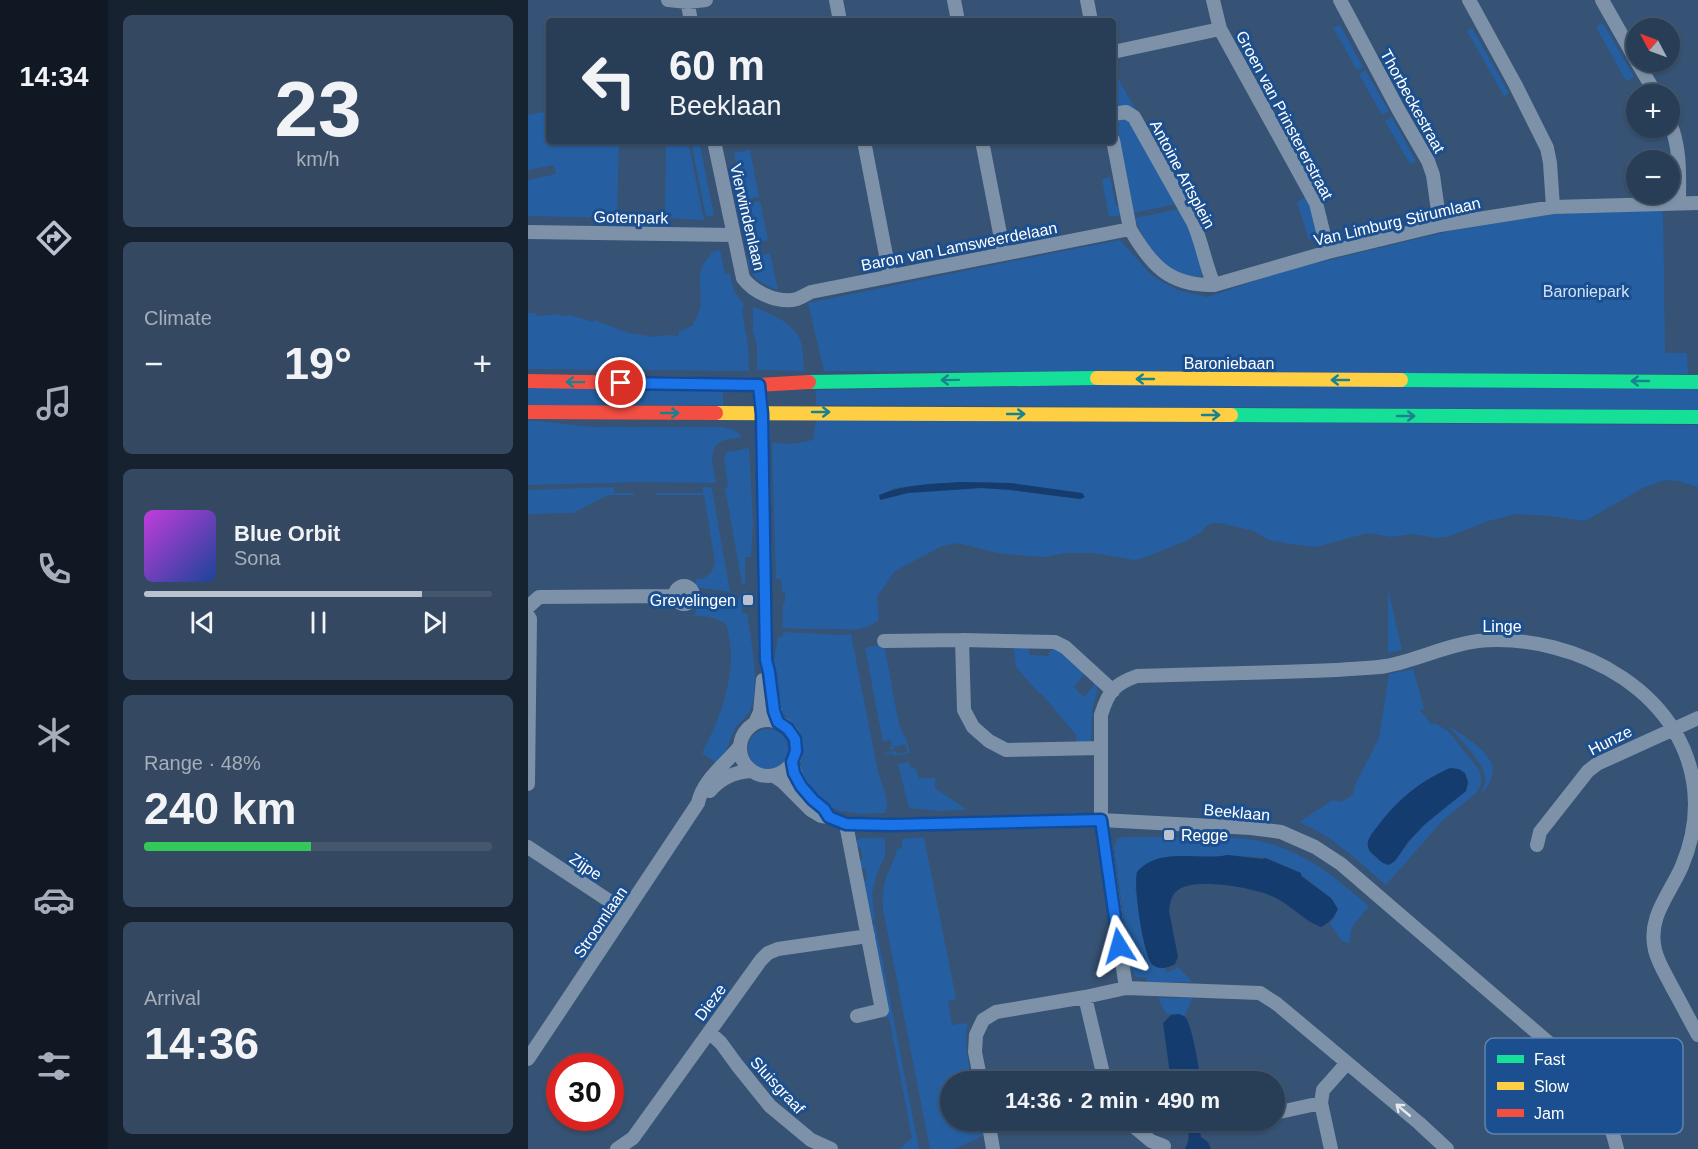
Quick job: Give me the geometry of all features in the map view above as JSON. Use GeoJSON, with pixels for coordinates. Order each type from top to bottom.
{"type":"FeatureCollection","features":[{"type":"Feature","properties":{"kind":"main road","name":"Baroniebaan"},"geometry":{"type":"LineString","coordinates":[[528,381],[759,385],[809,382],[1067,378],[1698,382]]}},
{"type":"Feature","properties":{"kind":"main road"},"geometry":{"type":"LineString","coordinates":[[528,412],[1698,417]]}},
{"type":"Feature","properties":{"kind":"street"},"geometry":{"type":"LineString","coordinates":[[668,0],[706,0]]}},
{"type":"Feature","properties":{"kind":"street"},"geometry":{"type":"LineString","coordinates":[[836,0],[839,18]]}},
{"type":"Feature","properties":{"kind":"street"},"geometry":{"type":"LineString","coordinates":[[954,0],[957,18]]}},
{"type":"Feature","properties":{"kind":"street"},"geometry":{"type":"LineString","coordinates":[[1087,0],[1090,18]]}},
{"type":"Feature","properties":{"kind":"street","name":"Groen van Prinstererstraat"},"geometry":{"type":"LineString","coordinates":[[1213,0],[1220,29],[1316,203],[1328,252]]}},
{"type":"Feature","properties":{"kind":"street","name":"Thorbeckestraat"},"geometry":{"type":"LineString","coordinates":[[1340,0],[1428,161],[1433,175],[1440,225]]}},
{"type":"Feature","properties":{"kind":"street"},"geometry":{"type":"LineString","coordinates":[[1468,0],[1515,84],[1547,148],[1553,207]]}},
{"type":"Feature","properties":{"kind":"street"},"geometry":{"type":"LineString","coordinates":[[1602,0],[1626,42]]}},
{"type":"Feature","properties":{"kind":"street"},"geometry":{"type":"LineString","coordinates":[[687,1],[690,18]]}},
{"type":"Feature","properties":{"kind":"street","name":"Groen van Prinstererstraat"},"geometry":{"type":"LineString","coordinates":[[1116,51],[1220,29]]}},
{"type":"Feature","properties":{"kind":"street","name":"Antoine Artsplein"},"geometry":{"type":"LineString","coordinates":[[1116,114],[1129,112],[1134,117],[1193,222],[1214,285]]}},
{"type":"Feature","properties":{"kind":"street","name":"Vierwindenlaan"},"geometry":{"type":"LineString","coordinates":[[715,144],[743,278],[759,292],[778,299],[796,299]]}},
{"type":"Feature","properties":{"kind":"street"},"geometry":{"type":"LineString","coordinates":[[865,144],[890,276]]}},
{"type":"Feature","properties":{"kind":"street"},"geometry":{"type":"LineString","coordinates":[[983,144],[1004,254]]}},
{"type":"Feature","properties":{"kind":"street"},"geometry":{"type":"LineString","coordinates":[[1114,144],[1130,229],[1151,261],[1173,278],[1201,285],[1214,285]]}},
{"type":"Feature","properties":{"kind":"street","name":"Van Limburg Stirumlaan"},"geometry":{"type":"LineString","coordinates":[[1680,203],[1698,202]]}},
{"type":"Feature","properties":{"kind":"street","name":"Van Limburg Stirumlaan"},"geometry":{"type":"LineString","coordinates":[[1214,285],[1328,252],[1440,225],[1553,207],[1648,204]]}},
{"type":"Feature","properties":{"kind":"street","name":"Baron van Lamsweerdelaan"},"geometry":{"type":"LineString","coordinates":[[796,299],[811,292],[1130,229]]}},
{"type":"Feature","properties":{"kind":"street","name":"Gotenpark"},"geometry":{"type":"LineString","coordinates":[[528,232],[734,235]]}},
{"type":"Feature","properties":{"kind":"street"},"geometry":{"type":"LineString","coordinates":[[759,385],[762,414],[766,660],[774,711],[778,722]]}},
{"type":"Feature","properties":{"kind":"street"},"geometry":{"type":"LineString","coordinates":[[528,607],[539,597],[675,596]]}},
{"type":"Feature","properties":{"kind":"street"},"geometry":{"type":"LineString","coordinates":[[528,616],[530,619],[528,784]]}},
{"type":"Feature","properties":{"kind":"street"},"geometry":{"type":"LineString","coordinates":[[962,640],[964,710],[973,727],[989,741],[1006,750],[1101,748]]}},
{"type":"Feature","properties":{"kind":"street","name":"Linge"},"geometry":{"type":"LineString","coordinates":[[1113,690],[1120,682],[1137,676],[1386,666],[1456,645],[1494,640],[1523,641],[1562,649],[1609,670],[1642,693],[1659,710],[1674,728],[1686,753],[1694,794],[1693,851],[1662,900],[1653,935],[1660,964],[1694,1018],[1698,1035]]}},
{"type":"Feature","properties":{"kind":"street"},"geometry":{"type":"LineString","coordinates":[[884,641],[1055,642],[1065,647],[1113,690],[1106,699],[1101,715],[1101,820],[1126,988]]}},
{"type":"Feature","properties":{"kind":"street"},"geometry":{"type":"LineString","coordinates":[[755,723],[766,720],[778,722],[788,729],[795,739],[796,751],[792,762],[784,771],[774,776],[762,776],[752,771],[744,763],[740,753],[741,741],[746,731],[755,723],[760,712],[766,660]]}},
{"type":"Feature","properties":{"kind":"street","name":"Hunze"},"geometry":{"type":"LineString","coordinates":[[1537,845],[1540,832],[1588,771],[1597,764],[1698,718]]}},
{"type":"Feature","properties":{"kind":"street","name":"Stroomlaan"},"geometry":{"type":"LineString","coordinates":[[528,1059],[698,803],[700,794],[741,746]]}},
{"type":"Feature","properties":{"kind":"street","name":"Beeklaan"},"geometry":{"type":"LineString","coordinates":[[792,762],[794,773],[801,786],[829,817]]}},
{"type":"Feature","properties":{"kind":"street","name":"Stroomlaan"},"geometry":{"type":"LineString","coordinates":[[698,803],[728,776],[752,771]]}},
{"type":"Feature","properties":{"kind":"street","name":"Beeklaan"},"geometry":{"type":"LineString","coordinates":[[774,776],[811,810],[821,816],[846,824],[1101,820],[1251,828],[1281,832],[1315,847],[1341,864],[1543,1038]]}},
{"type":"Feature","properties":{"kind":"street"},"geometry":{"type":"LineString","coordinates":[[846,824],[882,1010],[857,1016]]}},
{"type":"Feature","properties":{"kind":"street","name":"Zijpe"},"geometry":{"type":"LineString","coordinates":[[528,847],[626,912]]}},
{"type":"Feature","properties":{"kind":"street","name":"Dieze"},"geometry":{"type":"LineString","coordinates":[[617,1149],[633,1138],[768,952],[868,936]]}},
{"type":"Feature","properties":{"kind":"street"},"geometry":{"type":"LineString","coordinates":[[979,1071],[975,1053],[976,1035],[983,1020],[996,1012],[1126,988],[1260,993],[1277,1004],[1447,1149]]}},
{"type":"Feature","properties":{"kind":"street"},"geometry":{"type":"LineString","coordinates":[[1085,997],[1102,1071]]}},
{"type":"Feature","properties":{"kind":"street","name":"Sluisgraaf"},"geometry":{"type":"LineString","coordinates":[[709,1032],[721,1043],[770,1106],[811,1140],[831,1149]]}},
{"type":"Feature","properties":{"kind":"street"},"geometry":{"type":"LineString","coordinates":[[1331,1149],[1321,1103],[1323,1090],[1347,1063]]}},
{"type":"Feature","properties":{"kind":"street"},"geometry":{"type":"LineString","coordinates":[[1285,1111],[1321,1103]]}},
{"type":"Feature","properties":{"kind":"street"},"geometry":{"type":"LineString","coordinates":[[990,1131],[993,1149]]}},
{"type":"Feature","properties":{"kind":"street"},"geometry":{"type":"LineString","coordinates":[[1138,1131],[1151,1142],[1164,1146]]}},
{"type":"Feature","properties":{"kind":"street","name":"Beeklaan"},"geometry":{"type":"LineString","coordinates":[[1613,1134],[1617,1149]]}},
{"type":"Feature","properties":{"kind":"green space"},"geometry":{"type":"Polygon","coordinates":[[[1603,23],[1626,63],[1626,72],[1631,72],[1634,77],[1626,81],[1596,27],[1603,23]]]}},
{"type":"Feature","properties":{"kind":"green space"},"geometry":{"type":"Polygon","coordinates":[[[1340,25],[1363,67],[1357,70],[1333,28],[1340,25]]]}},
{"type":"Feature","properties":{"kind":"green space"},"geometry":{"type":"Polygon","coordinates":[[[1472,28],[1509,93],[1504,96],[1467,31],[1472,28]]]}},
{"type":"Feature","properties":{"kind":"green space"},"geometry":{"type":"Polygon","coordinates":[[[1365,70],[1389,111],[1382,115],[1359,74],[1365,70]]]}},
{"type":"Feature","properties":{"kind":"green space"},"geometry":{"type":"Polygon","coordinates":[[[1116,75],[1136,110],[1116,109],[1116,75]]]}},
{"type":"Feature","properties":{"kind":"green space"},"geometry":{"type":"Polygon","coordinates":[[[546,112],[546,144],[619,144],[617,218],[528,216],[528,180],[556,174],[554,165],[528,170],[528,115],[546,112]]]}},
{"type":"Feature","properties":{"kind":"green space"},"geometry":{"type":"Polygon","coordinates":[[[1392,117],[1416,161],[1410,164],[1385,121],[1392,117]]]}},
{"type":"Feature","properties":{"kind":"green space"},"geometry":{"type":"Polygon","coordinates":[[[1128,118],[1176,204],[1134,213],[1117,127],[1119,127],[1118,119],[1128,118]]]}},
{"type":"Feature","properties":{"kind":"green space"},"geometry":{"type":"Polygon","coordinates":[[[666,144],[689,144],[704,220],[665,218],[666,144]]]}},
{"type":"Feature","properties":{"kind":"green space"},"geometry":{"type":"Polygon","coordinates":[[[692,144],[700,144],[714,215],[706,217],[692,144]]]}},
{"type":"Feature","properties":{"kind":"green space"},"geometry":{"type":"Polygon","coordinates":[[[750,150],[759,197],[744,200],[734,153],[750,150]]]}},
{"type":"Feature","properties":{"kind":"green space"},"geometry":{"type":"Polygon","coordinates":[[[1110,177],[1116,206],[1121,205],[1123,215],[1109,217],[1102,179],[1110,177]]]}},
{"type":"Feature","properties":{"kind":"green space"},"geometry":{"type":"Polygon","coordinates":[[[1307,196],[1319,236],[1309,240],[1297,202],[1307,196]]]}},
{"type":"Feature","properties":{"kind":"green space"},"geometry":{"type":"Polygon","coordinates":[[[760,201],[768,240],[752,243],[745,204],[760,201]]]}},
{"type":"Feature","properties":{"kind":"green space"},"geometry":{"type":"Polygon","coordinates":[[[1179,209],[1189,227],[1203,273],[1200,277],[1177,272],[1158,258],[1139,229],[1135,218],[1179,209]]]}},
{"type":"Feature","properties":{"kind":"green space","name":"Baroniepark"},"geometry":{"type":"Polygon","coordinates":[[[1663,210],[1665,353],[1687,353],[1688,374],[824,371],[808,303],[1120,240],[1152,276],[1178,290],[1207,297],[1292,269],[1450,231],[1553,214],[1663,210]]]}},
{"type":"Feature","properties":{"kind":"green space"},"geometry":{"type":"Polygon","coordinates":[[[720,250],[725,274],[730,273],[736,293],[744,303],[742,311],[748,345],[749,371],[528,369],[528,313],[535,313],[536,316],[559,314],[567,316],[567,314],[593,322],[595,320],[628,333],[649,337],[679,336],[679,332],[694,325],[698,314],[701,297],[701,271],[704,263],[711,255],[710,252],[720,250]]]}},
{"type":"Feature","properties":{"kind":"green space"},"geometry":{"type":"Polygon","coordinates":[[[770,253],[778,290],[756,279],[747,257],[770,253]]]}},
{"type":"Feature","properties":{"kind":"green space"},"geometry":{"type":"Polygon","coordinates":[[[753,307],[777,318],[794,330],[801,342],[804,371],[757,370],[753,307]]]}},
{"type":"Feature","properties":{"kind":"green space"},"geometry":{"type":"Polygon","coordinates":[[[528,383],[723,384],[723,405],[528,405],[528,383]]]}},
{"type":"Feature","properties":{"kind":"green space"},"geometry":{"type":"Polygon","coordinates":[[[1109,385],[1698,388],[1698,410],[816,405],[816,390],[1109,385]]]}},
{"type":"Feature","properties":{"kind":"green space"},"geometry":{"type":"Polygon","coordinates":[[[528,420],[593,427],[722,427],[735,430],[742,437],[722,441],[714,449],[712,460],[716,483],[528,485],[528,420]]]}},
{"type":"Feature","properties":{"kind":"green space"},"geometry":{"type":"Polygon","coordinates":[[[816,420],[1698,425],[1698,487],[1665,480],[1643,488],[1585,521],[1516,514],[1488,521],[1447,537],[1436,538],[1413,534],[1391,537],[1368,533],[1316,547],[1269,540],[1254,531],[1213,523],[1186,541],[1134,560],[1094,553],[1066,553],[1045,557],[1015,555],[958,543],[942,546],[895,571],[877,597],[879,620],[866,627],[856,629],[782,628],[785,592],[782,592],[781,579],[776,579],[772,443],[791,444],[813,440],[816,420]],[[960,482],[894,488],[881,500],[908,493],[981,488],[1080,499],[994,482],[960,482]]]}},
{"type":"Feature","properties":{"kind":"green space"},"geometry":{"type":"Polygon","coordinates":[[[749,448],[753,523],[751,557],[745,557],[745,584],[742,584],[725,488],[728,487],[724,457],[727,452],[749,448]]]}},
{"type":"Feature","properties":{"kind":"green space"},"geometry":{"type":"Polygon","coordinates":[[[614,487],[614,493],[634,493],[634,495],[608,495],[573,513],[528,514],[528,490],[614,487]]]}},
{"type":"Feature","properties":{"kind":"green space"},"geometry":{"type":"Polygon","coordinates":[[[703,487],[712,489],[730,592],[696,587],[696,579],[709,575],[715,562],[704,495],[656,495],[656,493],[703,493],[703,487]]]}},
{"type":"Feature","properties":{"kind":"green space"},"geometry":{"type":"Polygon","coordinates":[[[1388,589],[1402,650],[1388,653],[1388,589]]]}},
{"type":"Feature","properties":{"kind":"green space"},"geometry":{"type":"Polygon","coordinates":[[[743,591],[746,591],[746,606],[742,607],[742,613],[747,613],[754,661],[754,698],[750,711],[736,728],[726,751],[715,762],[702,753],[718,718],[729,680],[731,647],[727,625],[710,617],[678,616],[695,615],[696,607],[730,605],[740,598],[743,591]]]}},
{"type":"Feature","properties":{"kind":"green space"},"geometry":{"type":"Polygon","coordinates":[[[783,632],[851,634],[878,772],[886,796],[885,813],[862,814],[840,811],[823,803],[813,794],[800,771],[803,752],[801,736],[796,727],[779,709],[773,667],[778,637],[783,637],[783,632]]]}},
{"type":"Feature","properties":{"kind":"green space"},"geometry":{"type":"Polygon","coordinates":[[[884,644],[899,725],[910,753],[894,756],[893,753],[885,755],[885,753],[907,752],[906,744],[895,747],[893,745],[894,749],[890,750],[889,747],[892,746],[890,739],[883,742],[865,648],[884,644]]]}},
{"type":"Feature","properties":{"kind":"green space"},"geometry":{"type":"Polygon","coordinates":[[[1013,644],[1029,646],[1029,655],[1048,656],[1053,646],[1055,647],[1085,673],[1074,687],[1084,697],[1095,684],[1097,686],[1092,710],[1091,742],[1076,742],[1076,735],[1016,667],[1013,644]]]}},
{"type":"Feature","properties":{"kind":"green space"},"geometry":{"type":"Polygon","coordinates":[[[1413,669],[1424,708],[1420,710],[1431,724],[1437,724],[1450,733],[1479,770],[1481,784],[1476,793],[1442,821],[1386,885],[1323,834],[1299,822],[1333,800],[1341,802],[1353,795],[1355,785],[1379,738],[1389,674],[1413,669]],[[1450,768],[1426,781],[1404,798],[1385,817],[1369,839],[1395,861],[1426,823],[1465,791],[1468,785],[1467,778],[1463,773],[1450,768]]]}},
{"type":"Feature","properties":{"kind":"green space"},"geometry":{"type":"Polygon","coordinates":[[[1445,724],[1476,745],[1491,762],[1493,772],[1490,783],[1480,795],[1485,781],[1482,767],[1467,746],[1445,724]]]}},
{"type":"Feature","properties":{"kind":"green space"},"geometry":{"type":"Polygon","coordinates":[[[768,729],[776,730],[782,735],[787,741],[787,757],[782,763],[776,768],[768,769],[760,768],[754,763],[749,757],[748,749],[749,741],[754,735],[760,730],[768,729]]]}},
{"type":"Feature","properties":{"kind":"green space"},"geometry":{"type":"Polygon","coordinates":[[[909,762],[911,768],[915,767],[919,778],[935,778],[935,788],[966,809],[939,811],[909,808],[898,764],[909,762]]]}},
{"type":"Feature","properties":{"kind":"green space"},"geometry":{"type":"Polygon","coordinates":[[[924,837],[956,999],[948,1001],[952,1025],[965,1023],[968,1025],[966,1045],[971,1071],[940,1071],[940,1131],[982,1131],[983,1136],[954,1149],[930,1149],[883,909],[885,882],[897,849],[902,848],[902,839],[924,837]]]}},
{"type":"Feature","properties":{"kind":"green space"},"geometry":{"type":"Polygon","coordinates":[[[1167,837],[1168,840],[1176,840],[1177,837],[1229,837],[1275,845],[1309,860],[1369,906],[1352,927],[1349,943],[1342,941],[1329,923],[1335,917],[1334,901],[1298,872],[1267,858],[1228,855],[1175,856],[1135,888],[1144,942],[1150,961],[1156,967],[1165,968],[1166,972],[1178,967],[1193,982],[1147,982],[1147,978],[1136,977],[1131,969],[1114,848],[1117,839],[1167,837]]]}},
{"type":"Feature","properties":{"kind":"green space"},"geometry":{"type":"Polygon","coordinates":[[[860,838],[885,838],[885,856],[877,873],[872,893],[875,920],[869,921],[862,881],[867,880],[865,868],[859,869],[858,860],[863,859],[860,847],[855,848],[854,843],[860,838]]]}},
{"type":"Feature","properties":{"kind":"green space"},"geometry":{"type":"Polygon","coordinates":[[[875,924],[919,1149],[899,1149],[912,1138],[889,1017],[882,1018],[870,925],[875,924]]]}},
{"type":"Feature","properties":{"kind":"green space"},"geometry":{"type":"Polygon","coordinates":[[[1158,998],[1193,998],[1184,1016],[1168,1014],[1158,998]]]}},
{"type":"Feature","properties":{"kind":"shaded area"},"geometry":{"type":"Polygon","coordinates":[[[960,482],[1011,483],[1082,493],[1085,497],[1080,499],[981,488],[908,493],[880,500],[879,495],[909,487],[960,482]]]}},
{"type":"Feature","properties":{"kind":"shaded area"},"geometry":{"type":"Polygon","coordinates":[[[1450,768],[1459,769],[1465,773],[1468,782],[1466,791],[1424,825],[1395,861],[1389,865],[1381,862],[1368,847],[1369,839],[1374,831],[1392,808],[1410,792],[1450,768]]]}},
{"type":"Feature","properties":{"kind":"shaded area"},"geometry":{"type":"Polygon","coordinates":[[[1228,855],[1265,858],[1301,873],[1301,876],[1331,898],[1338,909],[1331,920],[1321,927],[1280,900],[1265,894],[1226,885],[1186,886],[1174,894],[1170,902],[1169,911],[1178,957],[1175,964],[1169,967],[1155,967],[1149,959],[1140,920],[1136,891],[1137,872],[1156,859],[1228,855]]]}},
{"type":"Feature","properties":{"kind":"shaded area"},"geometry":{"type":"Polygon","coordinates":[[[1179,1014],[1187,1020],[1199,1071],[1170,1071],[1163,1023],[1171,1015],[1179,1014]]]}},
{"type":"Feature","properties":{"kind":"shaded area"},"geometry":{"type":"Polygon","coordinates":[[[1187,1131],[1200,1131],[1201,1137],[1208,1142],[1211,1149],[1185,1149],[1187,1131]]]}},
{"type":"Feature","properties":{"kind":"traffic: fast"},"geometry":{"type":"LineString","coordinates":[[809,382],[1097,378]]}},
{"type":"Feature","properties":{"kind":"traffic: fast"},"geometry":{"type":"LineString","coordinates":[[1401,380],[1698,382]]}},
{"type":"Feature","properties":{"kind":"traffic: fast"},"geometry":{"type":"LineString","coordinates":[[1231,415],[1698,417]]}},
{"type":"Feature","properties":{"kind":"traffic: slow"},"geometry":{"type":"LineString","coordinates":[[1097,378],[1401,380]]}},
{"type":"Feature","properties":{"kind":"traffic: slow"},"geometry":{"type":"LineString","coordinates":[[716,413],[1231,415]]}},
{"type":"Feature","properties":{"kind":"traffic: jam"},"geometry":{"type":"LineString","coordinates":[[528,381],[759,385],[809,382]]}},
{"type":"Feature","properties":{"kind":"traffic: jam"},"geometry":{"type":"LineString","coordinates":[[528,412],[716,413]]}},
{"type":"Feature","properties":{"kind":"place","name":"Grevelingen"},"geometry":{"type":"Point","coordinates":[748,600]}},
{"type":"Feature","properties":{"kind":"place","name":"Regge"},"geometry":{"type":"Point","coordinates":[1169,835]}},
{"type":"Feature","properties":{"kind":"route"},"geometry":{"type":"LineString","coordinates":[[621,383],[759,385],[762,414],[766,660],[774,711],[778,722],[788,729],[795,739],[796,751],[792,762],[794,773],[813,800],[824,809],[829,817],[846,824],[1101,820],[1119,946]]}}]}
